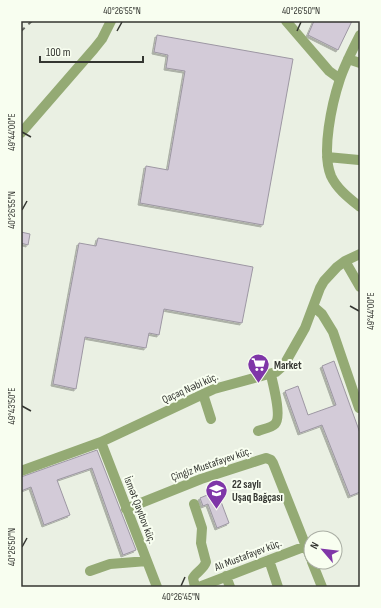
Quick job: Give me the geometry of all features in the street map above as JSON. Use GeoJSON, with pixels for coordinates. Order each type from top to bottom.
{"type":"FeatureCollection","features":[{"type":"Feature","properties":{"kind":"street"},"geometry":{"type":"LineString","coordinates":[[21,133],[94,49],[111,21]]}},
{"type":"Feature","properties":{"kind":"street"},"geometry":{"type":"LineString","coordinates":[[286,21],[329,71],[340,80]]}},
{"type":"Feature","properties":{"kind":"street"},"geometry":{"type":"LineString","coordinates":[[360,34],[340,80],[328,134],[327,157],[334,181],[345,194],[360,207]]}},
{"type":"Feature","properties":{"kind":"street"},"geometry":{"type":"LineString","coordinates":[[348,59],[360,63]]}},
{"type":"Feature","properties":{"kind":"street"},"geometry":{"type":"LineString","coordinates":[[327,157],[359,160]]}},
{"type":"Feature","properties":{"kind":"street","name":"Qaçaq Nəbi küç."},"geometry":{"type":"LineString","coordinates":[[21,471],[101,442],[224,385],[276,372],[284,365],[305,328],[324,281],[345,261],[360,254]]}},
{"type":"Feature","properties":{"kind":"street"},"geometry":{"type":"LineString","coordinates":[[345,261],[360,287]]}},
{"type":"Feature","properties":{"kind":"street"},"geometry":{"type":"LineString","coordinates":[[314,307],[322,314],[332,332],[359,408]]}},
{"type":"Feature","properties":{"kind":"street"},"geometry":{"type":"LineString","coordinates":[[258,431],[273,426],[277,421],[278,411],[271,374]]}},
{"type":"Feature","properties":{"kind":"street"},"geometry":{"type":"LineString","coordinates":[[203,394],[211,419]]}},
{"type":"Feature","properties":{"kind":"street","name":"İsmət Qayıbov küç."},"geometry":{"type":"LineString","coordinates":[[101,442],[157,587]]}},
{"type":"Feature","properties":{"kind":"street","name":"Çingiz Mustafayev küç."},"geometry":{"type":"LineString","coordinates":[[126,509],[194,482],[266,458],[271,460],[273,463],[303,538]]}},
{"type":"Feature","properties":{"kind":"street"},"geometry":{"type":"LineString","coordinates":[[194,504],[202,528],[201,543],[206,562],[205,565],[194,575],[193,578],[195,587]]}},
{"type":"Feature","properties":{"kind":"street","name":"Alı Mustafayev küç."},"geometry":{"type":"LineString","coordinates":[[199,587],[303,547]]}},
{"type":"Feature","properties":{"kind":"street"},"geometry":{"type":"LineString","coordinates":[[269,560],[278,587]]}},
{"type":"Feature","properties":{"kind":"street"},"geometry":{"type":"LineString","coordinates":[[90,571],[110,564],[147,561]]}},
{"type":"Feature","properties":{"kind":"street"},"geometry":{"type":"LineString","coordinates":[[315,570],[322,587]]}},
{"type":"Feature","properties":{"kind":"street"},"geometry":{"type":"LineString","coordinates":[[226,576],[230,587]]}},
{"type":"Feature","properties":{"kind":"building"},"geometry":{"type":"Polygon","coordinates":[[[314,21],[352,21],[338,50],[308,35],[314,21]]]}},
{"type":"Feature","properties":{"kind":"building"},"geometry":{"type":"Polygon","coordinates":[[[157,35],[293,59],[263,225],[140,203],[146,166],[168,170],[185,71],[166,68],[168,55],[154,52],[157,35]]]}},
{"type":"Feature","properties":{"kind":"building"},"geometry":{"type":"Polygon","coordinates":[[[21,232],[30,234],[28,245],[21,243],[21,232]]]}},
{"type":"Feature","properties":{"kind":"building"},"geometry":{"type":"Polygon","coordinates":[[[98,238],[253,267],[242,323],[164,309],[159,335],[149,333],[146,348],[85,337],[76,389],[53,384],[79,243],[96,246],[98,238]]]}},
{"type":"Feature","properties":{"kind":"building"},"geometry":{"type":"Polygon","coordinates":[[[334,361],[360,433],[360,492],[350,496],[322,425],[300,433],[285,391],[298,386],[308,415],[336,405],[322,366],[334,361]]]}},
{"type":"Feature","properties":{"kind":"building"},"geometry":{"type":"Polygon","coordinates":[[[97,450],[136,550],[123,555],[92,468],[57,480],[70,515],[44,525],[31,487],[21,491],[21,477],[97,450]]]}},
{"type":"Feature","properties":{"kind":"building"},"geometry":{"type":"Polygon","coordinates":[[[217,491],[229,523],[217,528],[208,504],[203,506],[200,498],[217,491]]]}},
{"type":"Feature","properties":{"kind":"railway"},"geometry":{"type":"LineString","coordinates":[[21,31],[32,21]]}},
{"type":"Feature","properties":{"kind":"place","name":"Market"},"geometry":{"type":"Point","coordinates":[258,384]}},
{"type":"Feature","properties":{"kind":"place","name":"22 saylı Uşaq Bağçası"},"geometry":{"type":"Point","coordinates":[216,510]}}]}
